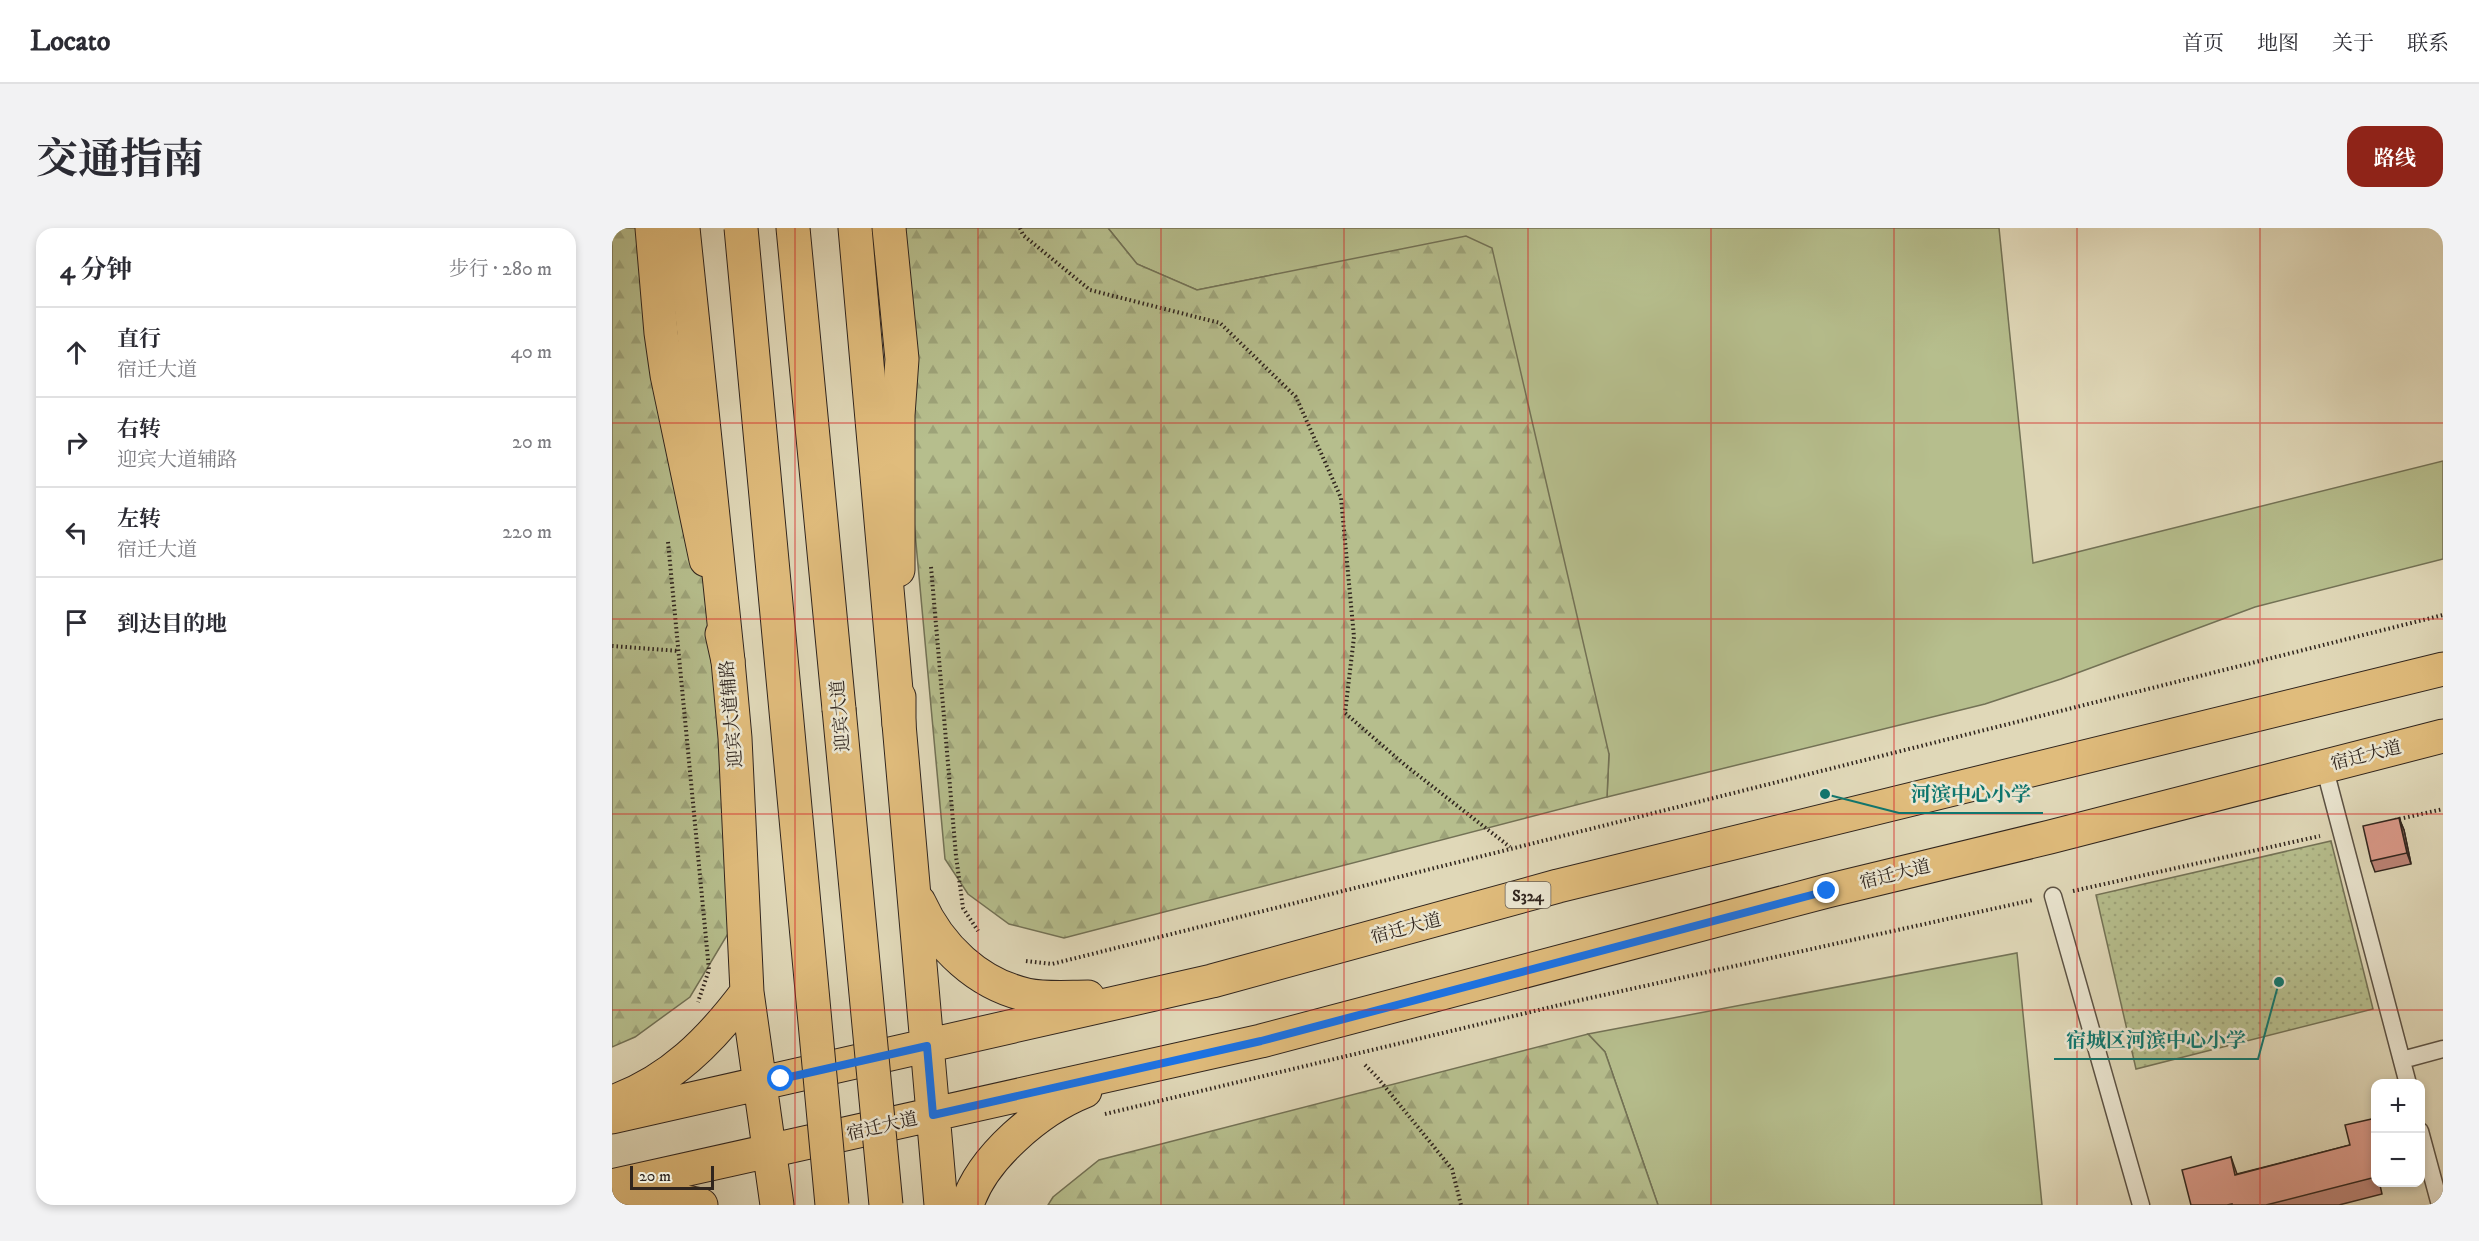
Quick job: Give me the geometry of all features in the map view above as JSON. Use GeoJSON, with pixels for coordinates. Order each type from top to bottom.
{"type":"FeatureCollection","features":[{"type":"Feature","properties":{"kind":"main road","name":"迎宾大道辅路"},"geometry":{"type":"LineString","coordinates":[[652,228],[667,375],[728,661],[735,738],[747,992],[777,1205]]}},
{"type":"Feature","properties":{"kind":"main road"},"geometry":{"type":"LineString","coordinates":[[683,228],[728,661]]}},
{"type":"Feature","properties":{"kind":"main road"},"geometry":{"type":"LineString","coordinates":[[741,228],[832,1205]]}},
{"type":"Feature","properties":{"kind":"main road","name":"迎宾大道"},"geometry":{"type":"LineString","coordinates":[[793,228],[886,1205]]}},
{"type":"Feature","properties":{"kind":"main road"},"geometry":{"type":"LineString","coordinates":[[855,228],[941,1205]]}},
{"type":"Feature","properties":{"kind":"main road"},"geometry":{"type":"LineString","coordinates":[[889,228],[902,359],[898,415],[899,724]]}},
{"type":"Feature","properties":{"kind":"main road","name":"宿迁大道"},"geometry":{"type":"LineString","coordinates":[[612,1117],[1212,981],[1558,886],[2443,669]]}},
{"type":"Feature","properties":{"kind":"main road","name":"宿迁大道"},"geometry":{"type":"LineString","coordinates":[[612,1186],[1261,1041],[1827,891],[2050,837],[2443,736]]}},
{"type":"Feature","properties":{"kind":"main road"},"geometry":{"type":"LineString","coordinates":[[913,888],[930,925],[966,965],[993,984],[1029,995],[1080,997],[1158,993]]}},
{"type":"Feature","properties":{"kind":"main road"},"geometry":{"type":"LineString","coordinates":[[612,1102],[637,1094],[677,1068],[721,1027],[747,992]]}},
{"type":"Feature","properties":{"kind":"main road"},"geometry":{"type":"LineString","coordinates":[[967,1205],[970,1194],[995,1156],[1029,1125],[1065,1099],[1153,1065]]}},
{"type":"Feature","properties":{"kind":"main road"},"geometry":{"type":"LineString","coordinates":[[612,1203],[665,1198],[701,1205]]}},
{"type":"Feature","properties":{"kind":"lane"},"geometry":{"type":"LineString","coordinates":[[2324,766],[2407,1079]]}},
{"type":"Feature","properties":{"kind":"lane"},"geometry":{"type":"LineString","coordinates":[[2053,896],[2141,1205]]}},
{"type":"Feature","properties":{"kind":"lane"},"geometry":{"type":"LineString","coordinates":[[2402,1060],[2443,1049]]}},
{"type":"Feature","properties":{"kind":"lane"},"geometry":{"type":"LineString","coordinates":[[2422,1133],[2440,1205]]}},
{"type":"Feature","properties":{"kind":"path"},"geometry":{"type":"LineString","coordinates":[[1020,228],[1023,235],[1090,290],[1220,323],[1296,397],[1341,498],[1354,637],[1345,713],[1405,765],[1510,848]]}},
{"type":"Feature","properties":{"kind":"path"},"geometry":{"type":"LineString","coordinates":[[668,533],[709,970],[695,1010]]}},
{"type":"Feature","properties":{"kind":"path"},"geometry":{"type":"LineString","coordinates":[[930,560],[956,856],[963,908],[984,939]]}},
{"type":"Feature","properties":{"kind":"path"},"geometry":{"type":"LineString","coordinates":[[1019,960],[1052,964],[2443,615]]}},
{"type":"Feature","properties":{"kind":"path"},"geometry":{"type":"LineString","coordinates":[[612,645],[679,651]]}},
{"type":"Feature","properties":{"kind":"path"},"geometry":{"type":"LineString","coordinates":[[2387,822],[2443,809]]}},
{"type":"Feature","properties":{"kind":"path"},"geometry":{"type":"LineString","coordinates":[[1096,1117],[1572,1002],[2342,831]]}},
{"type":"Feature","properties":{"kind":"path"},"geometry":{"type":"LineString","coordinates":[[1365,1065],[1452,1168],[1461,1205]]}},
{"type":"Feature","properties":{"kind":"green space"},"geometry":{"type":"Polygon","coordinates":[[[612,228],[678,228],[739,892],[729,932],[690,997],[635,1037],[612,1047],[612,228]]]}},
{"type":"Feature","properties":{"kind":"green space"},"geometry":{"type":"Polygon","coordinates":[[[887,228],[1108,228],[1137,264],[1197,290],[1466,236],[1492,248],[1609,754],[1607,797],[1064,938],[1009,924],[968,894],[945,859],[887,228]]]}},
{"type":"Feature","properties":{"kind":"green space"},"geometry":{"type":"Polygon","coordinates":[[[1108,228],[1999,228],[2033,563],[2443,461],[2443,559],[2255,607],[2061,679],[1985,704],[1607,797],[1609,754],[1277,274],[1197,290],[1137,264],[1108,228]]]}},
{"type":"Feature","properties":{"kind":"green space"},"geometry":{"type":"Polygon","coordinates":[[[2331,841],[2373,1009],[2136,1069],[2096,895],[2331,841]]]}},
{"type":"Feature","properties":{"kind":"green space"},"geometry":{"type":"Polygon","coordinates":[[[2017,953],[2042,1205],[1658,1205],[1605,1052],[1588,1034],[2017,953]]]}},
{"type":"Feature","properties":{"kind":"green space"},"geometry":{"type":"Polygon","coordinates":[[[1588,1034],[1605,1052],[1658,1205],[1048,1205],[1053,1197],[1099,1160],[1588,1034]]]}},
{"type":"Feature","properties":{"kind":"building"},"geometry":{"type":"Polygon","coordinates":[[[2399,818],[2407,853],[2371,861],[2363,826],[2399,818]]]}},
{"type":"Feature","properties":{"kind":"building"},"geometry":{"type":"Polygon","coordinates":[[[2371,1119],[2371,1178],[2266,1205],[2191,1205],[2182,1170],[2231,1157],[2235,1175],[2350,1145],[2345,1125],[2371,1119]]]}},
{"type":"Feature","properties":{"kind":"place","name":"河滨中心小学"},"geometry":{"type":"Point","coordinates":[1825,794]}},
{"type":"Feature","properties":{"kind":"place","name":"宿城区河滨中心小学"},"geometry":{"type":"Point","coordinates":[2279,982]}},
{"type":"Feature","properties":{"kind":"route"},"geometry":{"type":"LineString","coordinates":[[781,1079],[927,1046],[933,1115],[1261,1041],[1827,891]]}}]}
